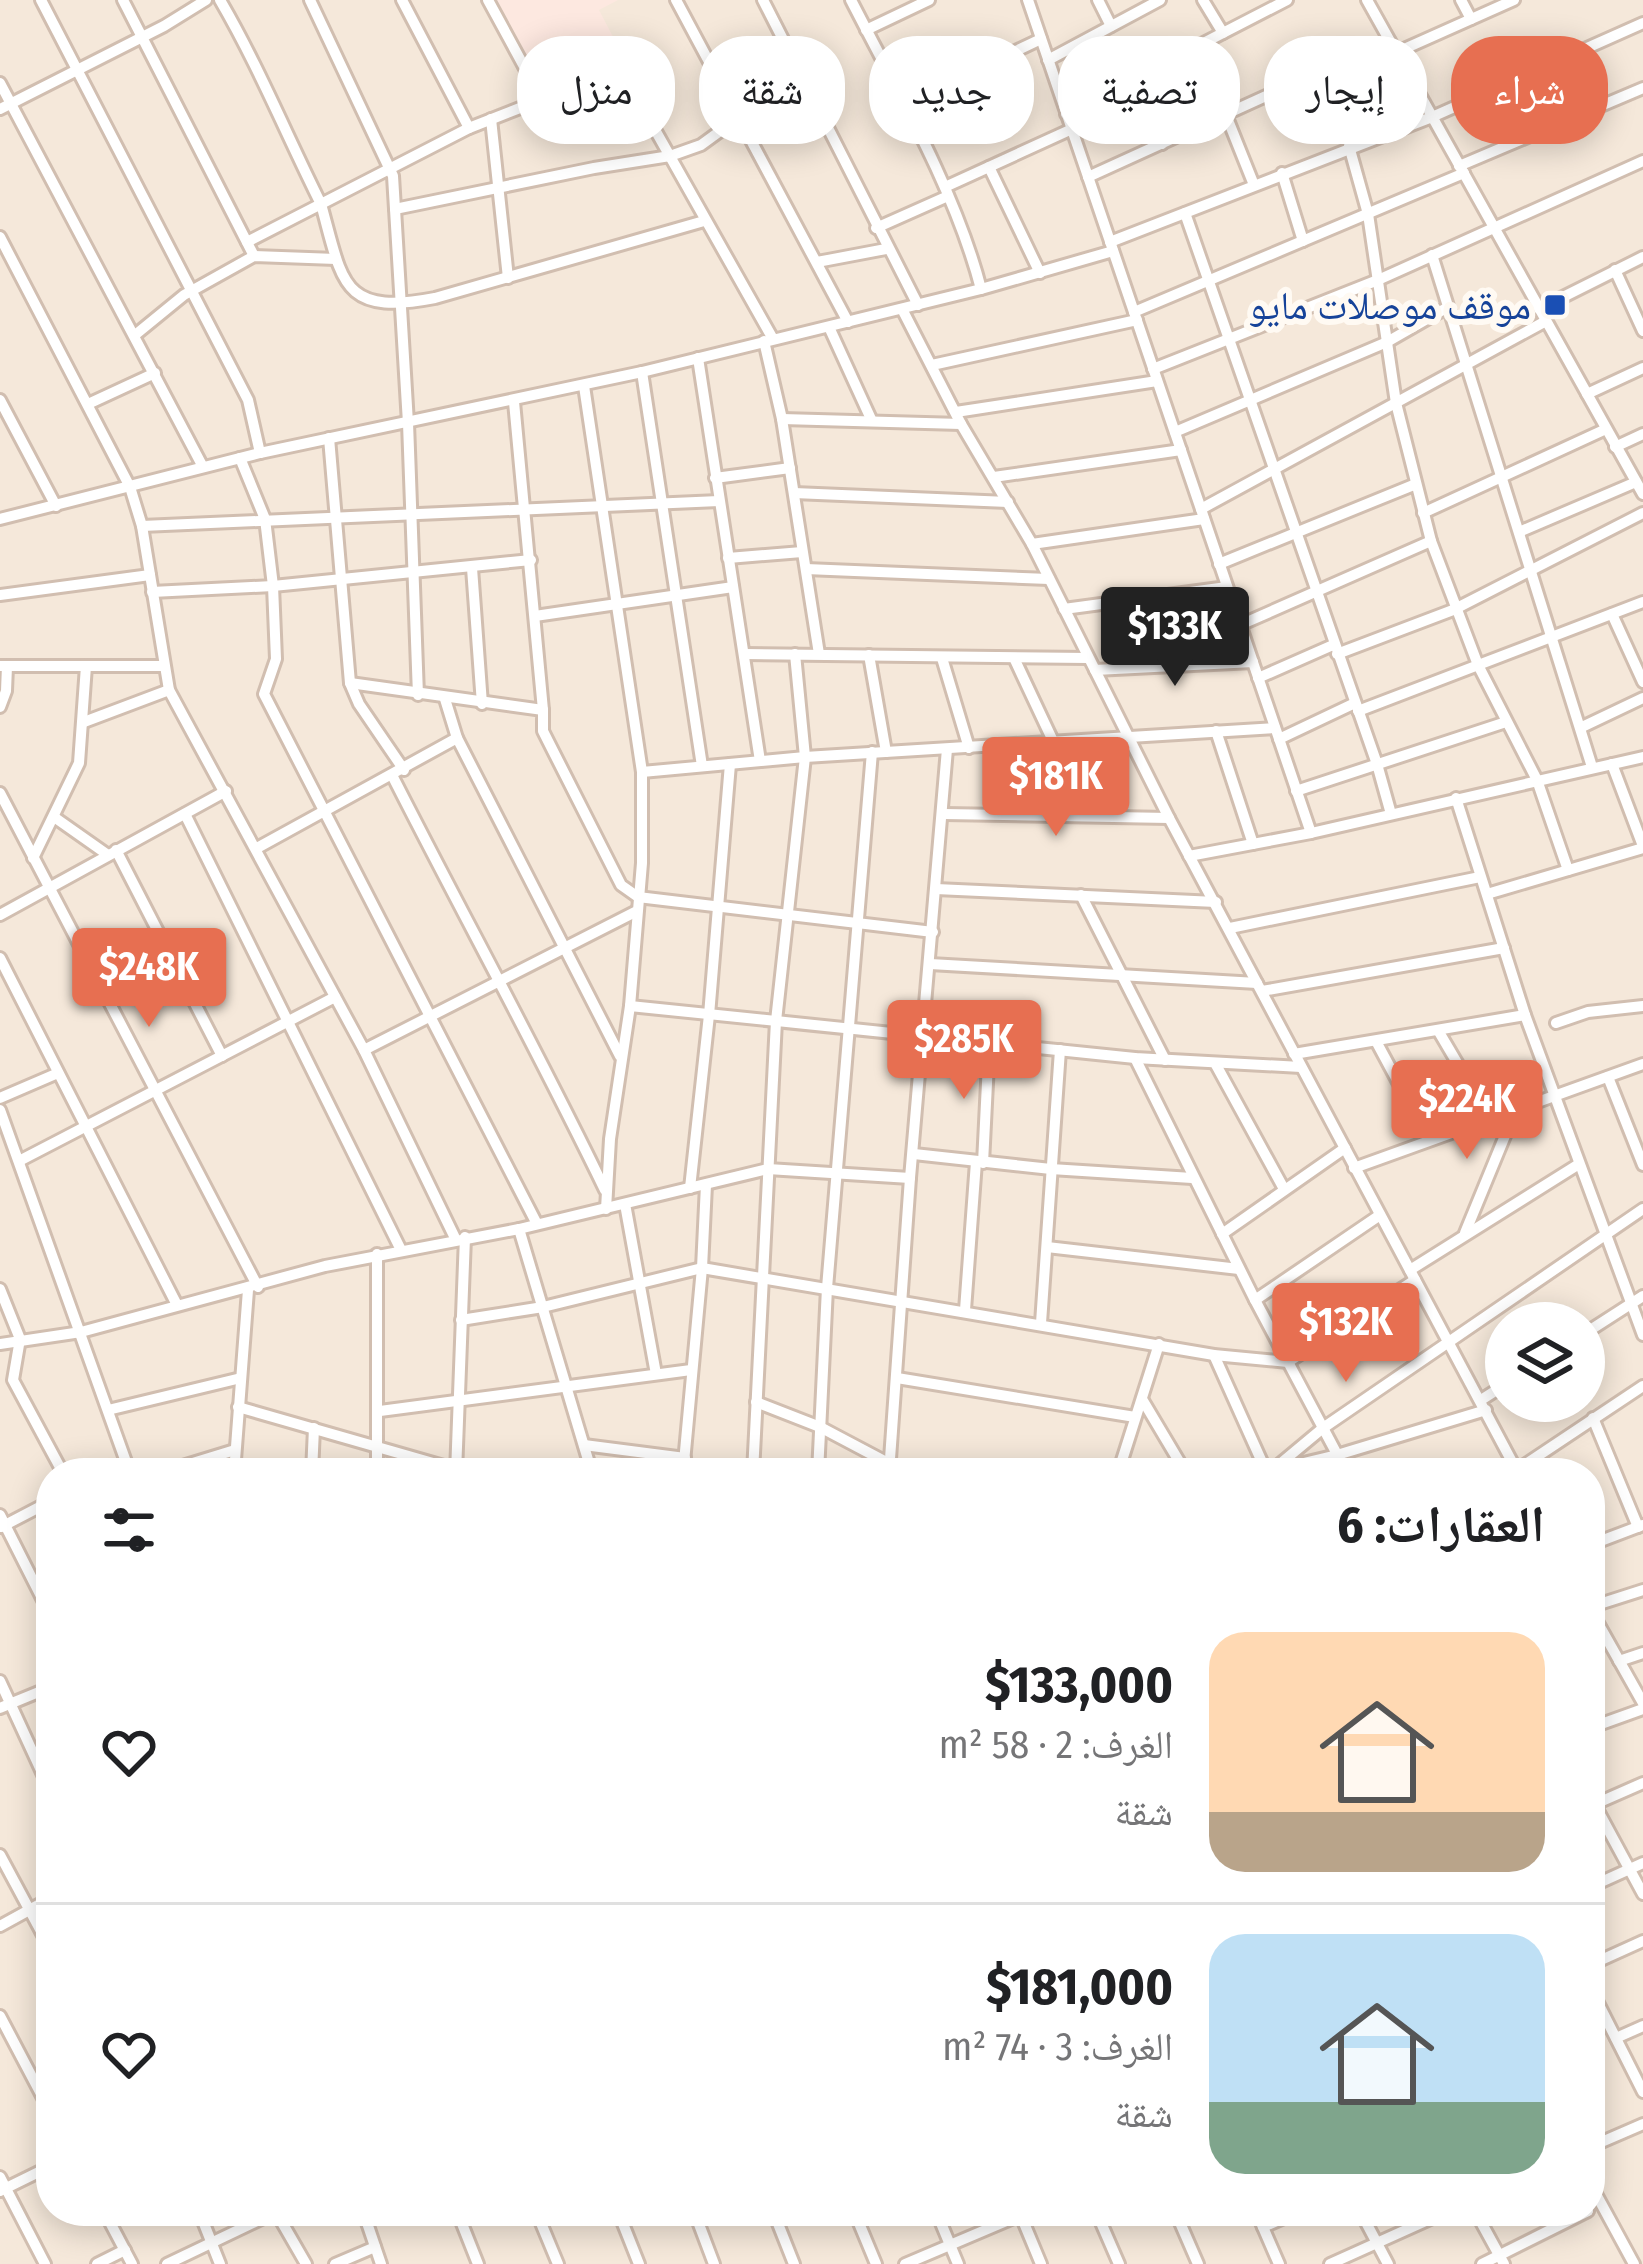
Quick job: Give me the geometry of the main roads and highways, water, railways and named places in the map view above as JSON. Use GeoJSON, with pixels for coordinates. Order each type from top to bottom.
{"type":"FeatureCollection","features":[{"type":"Feature","properties":{"kind":"place","name":"موقف موصلات مايو"},"geometry":{"type":"Point","coordinates":[1555,305]}}]}
